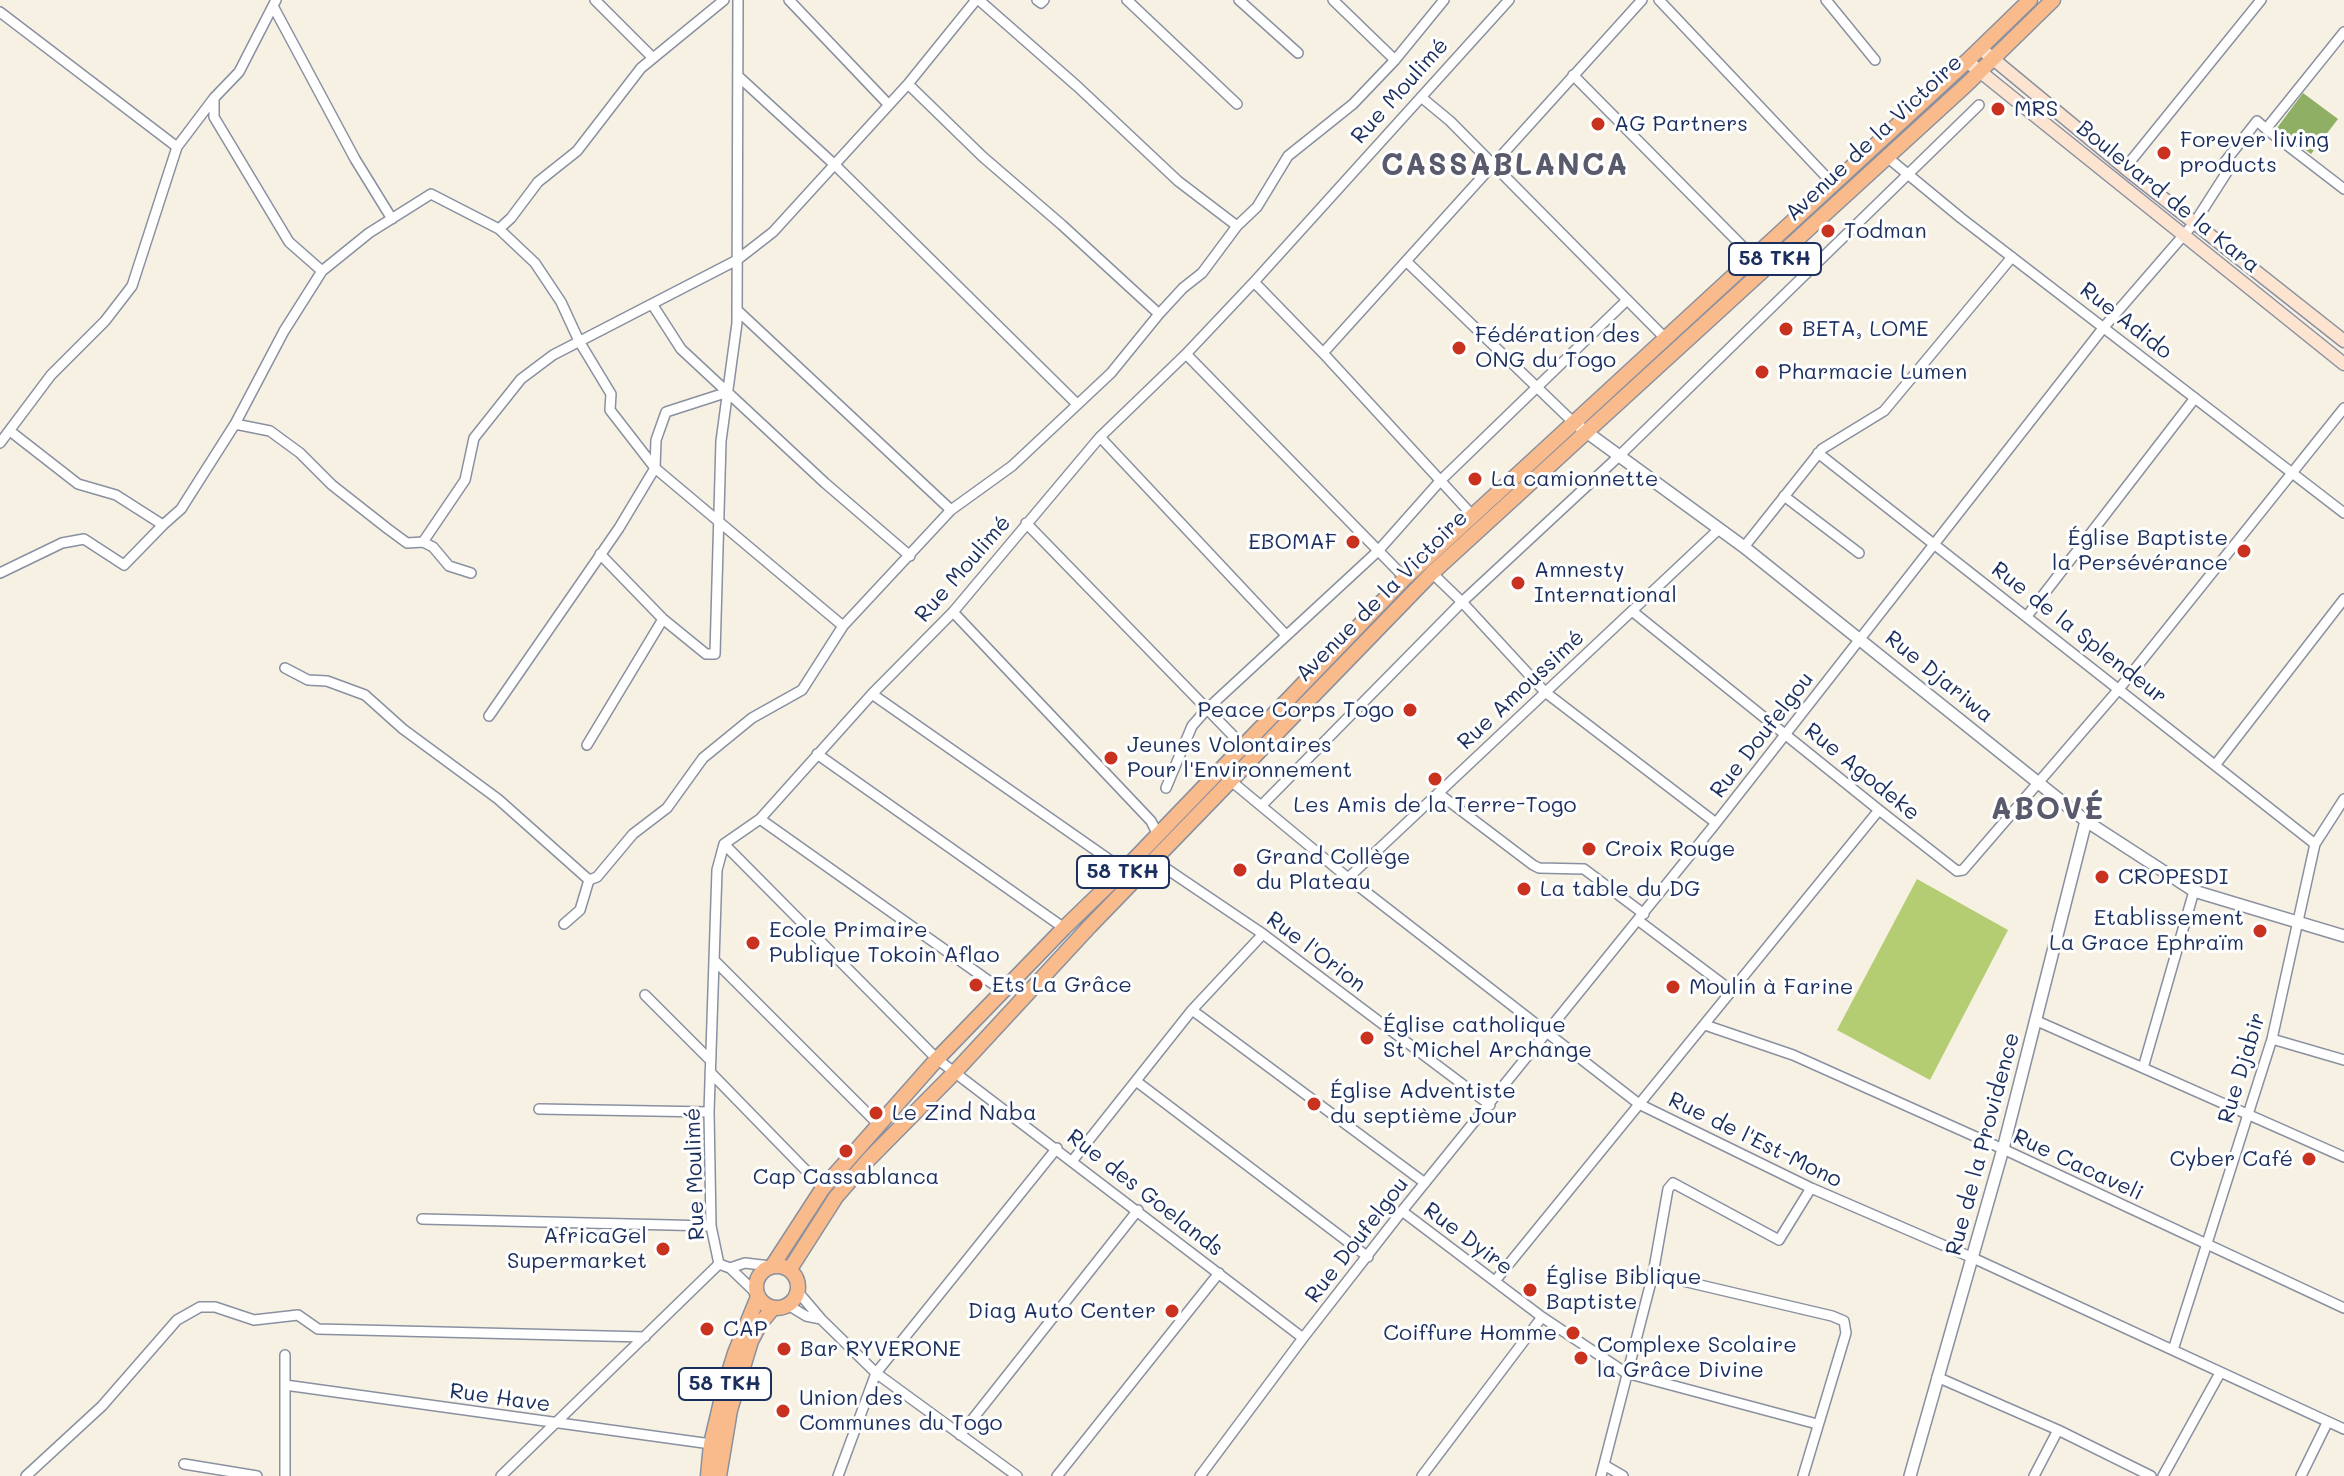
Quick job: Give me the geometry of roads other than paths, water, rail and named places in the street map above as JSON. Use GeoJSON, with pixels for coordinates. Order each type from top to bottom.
{"type":"FeatureCollection","features":[{"type":"Feature","properties":{"kind":"highway","name":"Avenue de la Victoire"},"geometry":{"type":"LineString","coordinates":[[772,1266],[823,1188],[937,1059],[1064,928],[1158,835],[1225,776],[1254,756],[1666,339],[2030,0]]}},
{"type":"Feature","properties":{"kind":"highway","name":"Avenue de la Victoire"},"geometry":{"type":"LineString","coordinates":[[790,1269],[816,1225],[851,1179],[1155,861],[1225,776],[1242,746],[1405,578],[1887,157],[2053,0]]}},
{"type":"Feature","properties":{"kind":"highway"},"geometry":{"type":"LineString","coordinates":[[772,1266],[790,1269],[799,1284],[798,1292],[780,1307],[758,1295],[758,1277],[772,1266]]}},
{"type":"Feature","properties":{"kind":"highway","name":"58 TKH"},"geometry":{"type":"LineString","coordinates":[[708,1476],[711,1444],[735,1353],[758,1295]]}},
{"type":"Feature","properties":{"kind":"highway","name":"58 TKH"},"geometry":{"type":"LineString","coordinates":[[719,1476],[730,1410],[751,1341],[760,1324],[780,1307]]}},
{"type":"Feature","properties":{"kind":"main road","name":"Boulevard de la Kara"},"geometry":{"type":"LineString","coordinates":[[1980,48],[2125,168],[2344,341]]}},
{"type":"Feature","properties":{"kind":"main road","name":"Boulevard de la Kara"},"geometry":{"type":"LineString","coordinates":[[1967,61],[2344,364]]}},
{"type":"Feature","properties":{"kind":"street"},"geometry":{"type":"LineString","coordinates":[[595,0],[653,58]]}},
{"type":"Feature","properties":{"kind":"street"},"geometry":{"type":"LineString","coordinates":[[499,229],[538,182],[577,151],[641,68],[724,0]]}},
{"type":"Feature","properties":{"kind":"street"},"geometry":{"type":"LineString","coordinates":[[600,554],[663,619],[706,654],[715,654],[721,441],[737,310],[738,0]]}},
{"type":"Feature","properties":{"kind":"street"},"geometry":{"type":"LineString","coordinates":[[789,0],[888,104]]}},
{"type":"Feature","properties":{"kind":"street"},"geometry":{"type":"LineString","coordinates":[[423,542],[465,480],[474,438],[521,379],[553,355],[737,260],[773,232],[836,166],[977,0],[1078,87],[1178,181],[1237,226]]}},
{"type":"Feature","properties":{"kind":"street"},"geometry":{"type":"LineString","coordinates":[[1037,0],[1041,3],[1044,0]]}},
{"type":"Feature","properties":{"kind":"street"},"geometry":{"type":"LineString","coordinates":[[1127,0],[1237,104]]}},
{"type":"Feature","properties":{"kind":"street"},"geometry":{"type":"LineString","coordinates":[[1239,0],[1298,53]]}},
{"type":"Feature","properties":{"kind":"street"},"geometry":{"type":"LineString","coordinates":[[1333,0],[1395,60]]}},
{"type":"Feature","properties":{"kind":"street"},"geometry":{"type":"LineString","coordinates":[[589,880],[597,877],[633,834],[667,808],[703,758],[752,718],[802,690],[843,626],[951,510],[1012,466],[1111,373],[1159,314],[1202,273],[1237,226],[1257,207],[1288,156],[1353,104],[1395,60],[1444,0]]}},
{"type":"Feature","properties":{"kind":"street","name":"Rue Moulimé"},"geometry":{"type":"LineString","coordinates":[[719,1264],[711,1226],[709,1112],[717,870],[724,844],[760,819],[872,694],[953,612],[1100,437],[1186,354],[1254,282],[1509,0]]}},
{"type":"Feature","properties":{"kind":"street"},"geometry":{"type":"LineString","coordinates":[[1323,353],[1642,0]]}},
{"type":"Feature","properties":{"kind":"street"},"geometry":{"type":"LineString","coordinates":[[1659,0],[1833,184]]}},
{"type":"Feature","properties":{"kind":"street"},"geometry":{"type":"LineString","coordinates":[[1826,0],[1875,60]]}},
{"type":"Feature","properties":{"kind":"street"},"geometry":{"type":"LineString","coordinates":[[2125,168],[2261,0]]}},
{"type":"Feature","properties":{"kind":"street"},"geometry":{"type":"LineString","coordinates":[[0,443],[51,375],[105,321],[132,286],[177,147],[214,98],[239,72],[274,3]]}},
{"type":"Feature","properties":{"kind":"street"},"geometry":{"type":"LineString","coordinates":[[274,3],[355,159],[392,219]]}},
{"type":"Feature","properties":{"kind":"street"},"geometry":{"type":"LineString","coordinates":[[0,12],[177,147]]}},
{"type":"Feature","properties":{"kind":"street","name":"Rue Doufelgou"},"geometry":{"type":"LineString","coordinates":[[1200,1476],[1402,1211],[1716,823],[2104,327],[2195,222],[2227,172],[2224,163],[2257,121],[2266,129],[2344,32]]}},
{"type":"Feature","properties":{"kind":"street"},"geometry":{"type":"LineString","coordinates":[[1573,75],[1754,258]]}},
{"type":"Feature","properties":{"kind":"street"},"geometry":{"type":"LineString","coordinates":[[738,76],[836,166],[1076,403]]}},
{"type":"Feature","properties":{"kind":"street"},"geometry":{"type":"LineString","coordinates":[[908,84],[983,157],[1159,314]]}},
{"type":"Feature","properties":{"kind":"street"},"geometry":{"type":"LineString","coordinates":[[1421,97],[1450,121],[1666,339]]}},
{"type":"Feature","properties":{"kind":"street"},"geometry":{"type":"LineString","coordinates":[[214,98],[214,117],[289,242],[322,271]]}},
{"type":"Feature","properties":{"kind":"street"},"geometry":{"type":"LineString","coordinates":[[1262,805],[1462,602],[1618,457],[1979,105]]}},
{"type":"Feature","properties":{"kind":"street"},"geometry":{"type":"LineString","coordinates":[[2266,129],[2344,189]]}},
{"type":"Feature","properties":{"kind":"street","name":"Rue Adido"},"geometry":{"type":"LineString","coordinates":[[1887,157],[2344,513]]}},
{"type":"Feature","properties":{"kind":"street"},"geometry":{"type":"LineString","coordinates":[[0,573],[62,543],[84,539],[124,565],[181,509],[235,424],[284,331],[322,271],[369,233],[431,194],[499,229],[535,263],[561,302],[579,341],[611,394],[610,410],[655,468],[843,626]]}},
{"type":"Feature","properties":{"kind":"street"},"geometry":{"type":"LineString","coordinates":[[1744,547],[1818,453],[1884,411],[2012,257]]}},
{"type":"Feature","properties":{"kind":"street"},"geometry":{"type":"LineString","coordinates":[[1406,261],[1580,428]]}},
{"type":"Feature","properties":{"kind":"street"},"geometry":{"type":"LineString","coordinates":[[1254,282],[1473,516]]}},
{"type":"Feature","properties":{"kind":"street"},"geometry":{"type":"LineString","coordinates":[[1166,788],[1192,726],[1206,710],[1378,551],[1441,480],[1626,301]]}},
{"type":"Feature","properties":{"kind":"street"},"geometry":{"type":"LineString","coordinates":[[652,304],[681,349],[825,483],[910,556]]}},
{"type":"Feature","properties":{"kind":"street"},"geometry":{"type":"LineString","coordinates":[[737,310],[951,510]]}},
{"type":"Feature","properties":{"kind":"street"},"geometry":{"type":"LineString","coordinates":[[1186,354],[1405,578]]}},
{"type":"Feature","properties":{"kind":"street"},"geometry":{"type":"LineString","coordinates":[[489,716],[619,528],[655,468],[656,440],[666,412],[728,392]]}},
{"type":"Feature","properties":{"kind":"street"},"geometry":{"type":"LineString","coordinates":[[2027,616],[2195,398]]}},
{"type":"Feature","properties":{"kind":"street"},"geometry":{"type":"LineString","coordinates":[[2038,782],[2119,689],[2344,408]]}},
{"type":"Feature","properties":{"kind":"street"},"geometry":{"type":"LineString","coordinates":[[235,424],[270,431],[300,453],[332,485],[407,543],[423,542],[433,547],[449,566],[471,573]]}},
{"type":"Feature","properties":{"kind":"street","name":"Rue Djariwa"},"geometry":{"type":"LineString","coordinates":[[1580,428],[1744,547],[2086,821],[2194,891],[2344,936]]}},
{"type":"Feature","properties":{"kind":"street"},"geometry":{"type":"LineString","coordinates":[[10,431],[78,484],[116,495],[163,525]]}},
{"type":"Feature","properties":{"kind":"street"},"geometry":{"type":"LineString","coordinates":[[1100,437],[1285,634]]}},
{"type":"Feature","properties":{"kind":"street","name":"Rue de la Splendeur"},"geometry":{"type":"LineString","coordinates":[[1818,453],[2315,844]]}},
{"type":"Feature","properties":{"kind":"street"},"geometry":{"type":"LineString","coordinates":[[1784,496],[1859,553]]}},
{"type":"Feature","properties":{"kind":"street"},"geometry":{"type":"LineString","coordinates":[[1026,523],[1254,756]]}},
{"type":"Feature","properties":{"kind":"street","name":"Rue Amoussimé"},"geometry":{"type":"LineString","coordinates":[[1348,878],[1719,529]]}},
{"type":"Feature","properties":{"kind":"street"},"geometry":{"type":"LineString","coordinates":[[1432,573],[1545,692],[1716,823]]}},
{"type":"Feature","properties":{"kind":"street"},"geometry":{"type":"LineString","coordinates":[[2216,764],[2344,599]]}},
{"type":"Feature","properties":{"kind":"street","name":"Rue Agodeke"},"geometry":{"type":"LineString","coordinates":[[1632,611],[1957,871],[1963,870],[2038,782]]}},
{"type":"Feature","properties":{"kind":"street"},"geometry":{"type":"LineString","coordinates":[[953,612],[1151,821],[1158,835]]}},
{"type":"Feature","properties":{"kind":"street"},"geometry":{"type":"LineString","coordinates":[[587,745],[663,619]]}},
{"type":"Feature","properties":{"kind":"street"},"geometry":{"type":"LineString","coordinates":[[285,668],[308,680],[327,681],[365,695],[393,721],[498,799],[589,880]]}},
{"type":"Feature","properties":{"kind":"street"},"geometry":{"type":"LineString","coordinates":[[872,694],[1124,870]]}},
{"type":"Feature","properties":{"kind":"street"},"geometry":{"type":"LineString","coordinates":[[817,754],[1064,928]]}},
{"type":"Feature","properties":{"kind":"street","name":"Rue de l'Est-Mono"},"geometry":{"type":"LineString","coordinates":[[1225,776],[1348,878],[1639,1104],[1811,1188],[1973,1258],[2344,1429]]}},
{"type":"Feature","properties":{"kind":"street"},"geometry":{"type":"LineString","coordinates":[[1438,793],[1533,865],[1539,868],[1584,869],[1732,991]]}},
{"type":"Feature","properties":{"kind":"street","name":"Rue Djabir"},"geometry":{"type":"LineString","coordinates":[[2173,1350],[2272,1039],[2315,844],[2342,805]]}},
{"type":"Feature","properties":{"kind":"street"},"geometry":{"type":"LineString","coordinates":[[1495,1281],[1879,810]]}},
{"type":"Feature","properties":{"kind":"street"},"geometry":{"type":"LineString","coordinates":[[760,819],[1003,991]]}},
{"type":"Feature","properties":{"kind":"street","name":"Rue de la Providence"},"geometry":{"type":"LineString","coordinates":[[1910,1476],[2003,1149],[2086,821]]}},
{"type":"Feature","properties":{"kind":"street","name":"Rue des Goelands"},"geometry":{"type":"LineString","coordinates":[[724,844],[937,1059],[1303,1338]]}},
{"type":"Feature","properties":{"kind":"street","name":"Rue l'Orion"},"geometry":{"type":"LineString","coordinates":[[1155,861],[1263,934],[1490,1105]]}},
{"type":"Feature","properties":{"kind":"street"},"geometry":{"type":"LineString","coordinates":[[564,924],[580,910],[589,880]]}},
{"type":"Feature","properties":{"kind":"street"},"geometry":{"type":"LineString","coordinates":[[2143,1068],[2194,891]]}},
{"type":"Feature","properties":{"kind":"street"},"geometry":{"type":"LineString","coordinates":[[1073,1160],[1192,1010],[1263,934]]}},
{"type":"Feature","properties":{"kind":"street"},"geometry":{"type":"LineString","coordinates":[[714,960],[879,1125]]}},
{"type":"Feature","properties":{"kind":"street"},"geometry":{"type":"LineString","coordinates":[[645,995],[710,1060]]}},
{"type":"Feature","properties":{"kind":"street"},"geometry":{"type":"LineString","coordinates":[[1192,1010],[1425,1183]]}},
{"type":"Feature","properties":{"kind":"street"},"geometry":{"type":"LineString","coordinates":[[2037,1021],[2344,1157]]}},
{"type":"Feature","properties":{"kind":"street","name":"Rue Cacaveli"},"geometry":{"type":"LineString","coordinates":[[1705,1025],[1793,1055],[2344,1308]]}},
{"type":"Feature","properties":{"kind":"street"},"geometry":{"type":"LineString","coordinates":[[2272,1039],[2344,1060]]}},
{"type":"Feature","properties":{"kind":"street"},"geometry":{"type":"LineString","coordinates":[[710,1072],[823,1188]]}},
{"type":"Feature","properties":{"kind":"street"},"geometry":{"type":"LineString","coordinates":[[1136,1081],[1368,1257]]}},
{"type":"Feature","properties":{"kind":"street"},"geometry":{"type":"LineString","coordinates":[[539,1109],[709,1112]]}},
{"type":"Feature","properties":{"kind":"street"},"geometry":{"type":"LineString","coordinates":[[848,1476],[838,1472],[876,1373],[1057,1148]]}},
{"type":"Feature","properties":{"kind":"street"},"geometry":{"type":"LineString","coordinates":[[1601,1476],[1653,1274],[1668,1189],[1673,1183],[1779,1240],[1811,1188]]}},
{"type":"Feature","properties":{"kind":"street"},"geometry":{"type":"LineString","coordinates":[[960,1435],[1138,1210]]}},
{"type":"Feature","properties":{"kind":"street","name":"Rue Dyire"},"geometry":{"type":"LineString","coordinates":[[1402,1211],[1542,1317],[1626,1373],[1817,1424]]}},
{"type":"Feature","properties":{"kind":"street"},"geometry":{"type":"LineString","coordinates":[[422,1219],[711,1226]]}},
{"type":"Feature","properties":{"kind":"street"},"geometry":{"type":"LineString","coordinates":[[730,1268],[745,1263],[772,1266]]}},
{"type":"Feature","properties":{"kind":"street"},"geometry":{"type":"LineString","coordinates":[[501,1476],[719,1264],[730,1268],[758,1295]]}},
{"type":"Feature","properties":{"kind":"street"},"geometry":{"type":"LineString","coordinates":[[1057,1476],[1219,1273]]}},
{"type":"Feature","properties":{"kind":"street"},"geometry":{"type":"LineString","coordinates":[[1653,1274],[1844,1321],[1846,1333],[1803,1476]]}},
{"type":"Feature","properties":{"kind":"street"},"geometry":{"type":"LineString","coordinates":[[798,1292],[876,1373],[1017,1476]]}},
{"type":"Feature","properties":{"kind":"street"},"geometry":{"type":"LineString","coordinates":[[26,1476],[102,1406],[177,1320],[200,1307],[215,1307],[254,1320],[298,1315],[318,1329],[645,1337]]}},
{"type":"Feature","properties":{"kind":"street"},"geometry":{"type":"LineString","coordinates":[[780,1307],[821,1319]]}},
{"type":"Feature","properties":{"kind":"street"},"geometry":{"type":"LineString","coordinates":[[1422,1476],[1542,1317]]}},
{"type":"Feature","properties":{"kind":"street"},"geometry":{"type":"LineString","coordinates":[[285,1355],[285,1476]]}},
{"type":"Feature","properties":{"kind":"street"},"geometry":{"type":"LineString","coordinates":[[2163,1476],[2220,1373]]}},
{"type":"Feature","properties":{"kind":"street"},"geometry":{"type":"LineString","coordinates":[[1937,1377],[2058,1430],[2151,1476]]}},
{"type":"Feature","properties":{"kind":"street","name":"Rue Have"},"geometry":{"type":"LineString","coordinates":[[285,1385],[711,1444]]}},
{"type":"Feature","properties":{"kind":"street"},"geometry":{"type":"LineString","coordinates":[[2301,1476],[2327,1423]]}},
{"type":"Feature","properties":{"kind":"street"},"geometry":{"type":"LineString","coordinates":[[2034,1476],[2058,1430]]}},
{"type":"Feature","properties":{"kind":"street"},"geometry":{"type":"LineString","coordinates":[[184,1464],[257,1476]]}},
{"type":"Feature","properties":{"kind":"street"},"geometry":{"type":"LineString","coordinates":[[1604,1465],[1623,1476]]}},
{"type":"Feature","properties":{"kind":"place","name":"MRS"},"geometry":{"type":"Point","coordinates":[1998,109]}},
{"type":"Feature","properties":{"kind":"place","name":"AG Partners"},"geometry":{"type":"Point","coordinates":[1598,124]}},
{"type":"Feature","properties":{"kind":"place","name":"Forever living products"},"geometry":{"type":"Point","coordinates":[2164,153]}},
{"type":"Feature","properties":{"kind":"place","name":"Todman"},"geometry":{"type":"Point","coordinates":[1828,231]}},
{"type":"Feature","properties":{"kind":"place","name":"BETA, LOME"},"geometry":{"type":"Point","coordinates":[1786,329]}},
{"type":"Feature","properties":{"kind":"place","name":"Fédération des ONG du Togo"},"geometry":{"type":"Point","coordinates":[1459,348]}},
{"type":"Feature","properties":{"kind":"place","name":"Pharmacie Lumen"},"geometry":{"type":"Point","coordinates":[1762,372]}},
{"type":"Feature","properties":{"kind":"place","name":"La camionnette"},"geometry":{"type":"Point","coordinates":[1475,479]}},
{"type":"Feature","properties":{"kind":"place","name":"EBOMAF"},"geometry":{"type":"Point","coordinates":[1353,542]}},
{"type":"Feature","properties":{"kind":"place","name":"Église Baptiste la Persévérance"},"geometry":{"type":"Point","coordinates":[2244,551]}},
{"type":"Feature","properties":{"kind":"place","name":"Amnesty International"},"geometry":{"type":"Point","coordinates":[1518,583]}},
{"type":"Feature","properties":{"kind":"place","name":"Peace Corps Togo"},"geometry":{"type":"Point","coordinates":[1410,710]}},
{"type":"Feature","properties":{"kind":"place","name":"Jeunes Volontaires Pour l'Environnement"},"geometry":{"type":"Point","coordinates":[1111,758]}},
{"type":"Feature","properties":{"kind":"place","name":"Les Amis de la Terre-Togo"},"geometry":{"type":"Point","coordinates":[1435,779]}},
{"type":"Feature","properties":{"kind":"place","name":"Croix Rouge"},"geometry":{"type":"Point","coordinates":[1589,849]}},
{"type":"Feature","properties":{"kind":"place","name":"Grand Collège du Plateau"},"geometry":{"type":"Point","coordinates":[1240,870]}},
{"type":"Feature","properties":{"kind":"place","name":"CROPESDI"},"geometry":{"type":"Point","coordinates":[2102,877]}},
{"type":"Feature","properties":{"kind":"place","name":"La table du DG"},"geometry":{"type":"Point","coordinates":[1524,889]}},
{"type":"Feature","properties":{"kind":"place","name":"Etablissement La Grace Ephraïm"},"geometry":{"type":"Point","coordinates":[2260,931]}},
{"type":"Feature","properties":{"kind":"place","name":"Ecole Primaire Publique Tokoin Aflao"},"geometry":{"type":"Point","coordinates":[753,943]}},
{"type":"Feature","properties":{"kind":"place","name":"Ets La Grâce"},"geometry":{"type":"Point","coordinates":[976,985]}},
{"type":"Feature","properties":{"kind":"place","name":"Moulin à Farine"},"geometry":{"type":"Point","coordinates":[1673,987]}},
{"type":"Feature","properties":{"kind":"place","name":"Église catholique St Michel Archange"},"geometry":{"type":"Point","coordinates":[1367,1038]}},
{"type":"Feature","properties":{"kind":"place","name":"Église Adventiste du septième Jour"},"geometry":{"type":"Point","coordinates":[1314,1104]}},
{"type":"Feature","properties":{"kind":"place","name":"Le Zind Naba"},"geometry":{"type":"Point","coordinates":[876,1113]}},
{"type":"Feature","properties":{"kind":"place","name":"Cap Cassablanca"},"geometry":{"type":"Point","coordinates":[846,1151]}},
{"type":"Feature","properties":{"kind":"place","name":"Cyber Café"},"geometry":{"type":"Point","coordinates":[2309,1159]}},
{"type":"Feature","properties":{"kind":"place","name":"AfricaGel Supermarket"},"geometry":{"type":"Point","coordinates":[663,1249]}},
{"type":"Feature","properties":{"kind":"place","name":"Église Biblique Baptiste"},"geometry":{"type":"Point","coordinates":[1530,1290]}},
{"type":"Feature","properties":{"kind":"place","name":"Diag Auto Center"},"geometry":{"type":"Point","coordinates":[1172,1311]}},
{"type":"Feature","properties":{"kind":"place","name":"CAP"},"geometry":{"type":"Point","coordinates":[707,1329]}},
{"type":"Feature","properties":{"kind":"place","name":"Coiffure Homme"},"geometry":{"type":"Point","coordinates":[1573,1333]}},
{"type":"Feature","properties":{"kind":"place","name":"Bar RYVERONE"},"geometry":{"type":"Point","coordinates":[784,1349]}},
{"type":"Feature","properties":{"kind":"place","name":"Complexe Scolaire la Grâce Divine"},"geometry":{"type":"Point","coordinates":[1581,1358]}},
{"type":"Feature","properties":{"kind":"place","name":"Union des Communes du Togo"},"geometry":{"type":"Point","coordinates":[783,1411]}},
{"type":"Feature","properties":{"kind":"district","name":"CASSABLANCA"},"geometry":{"type":"Point","coordinates":[1505,166]}},
{"type":"Feature","properties":{"kind":"district","name":"ABOVÉ"},"geometry":{"type":"Point","coordinates":[2048,810]}}]}
